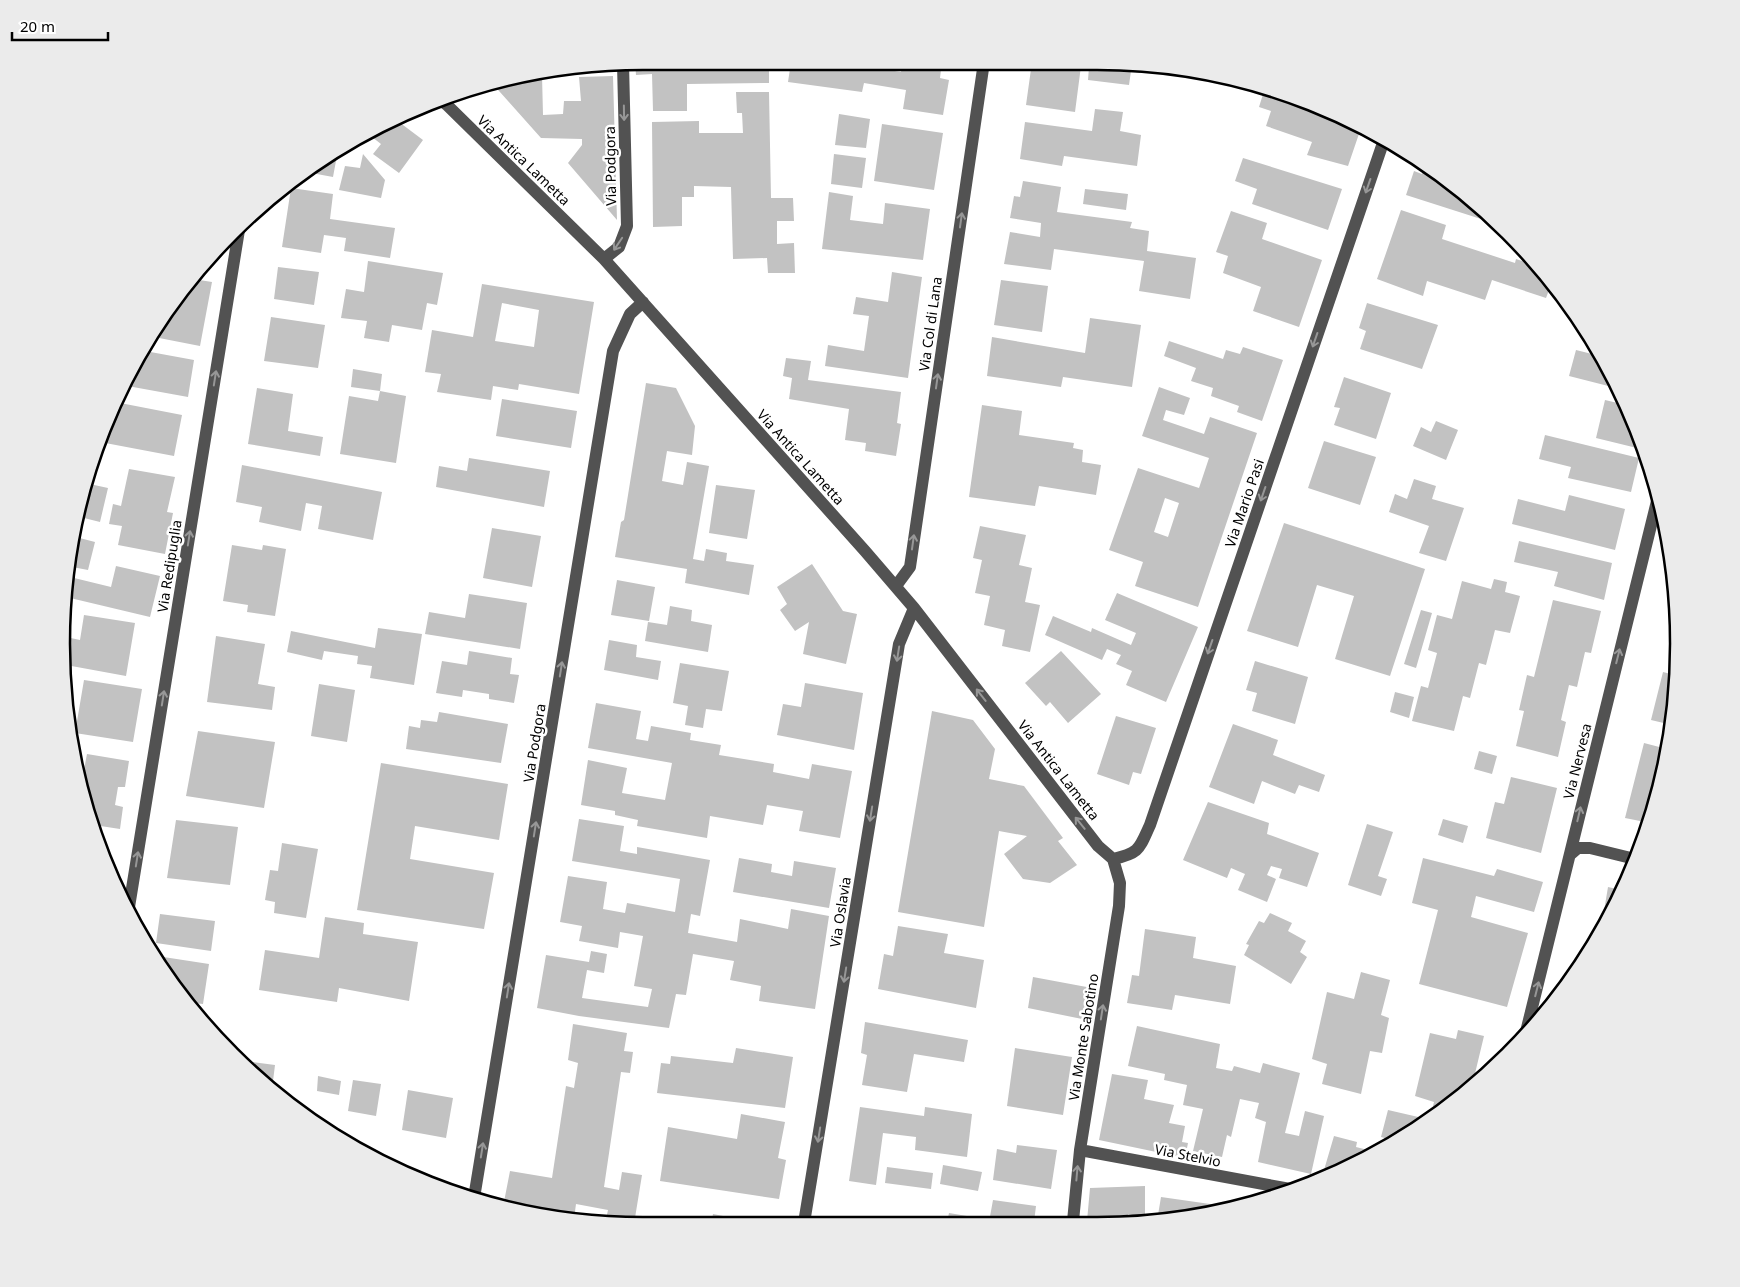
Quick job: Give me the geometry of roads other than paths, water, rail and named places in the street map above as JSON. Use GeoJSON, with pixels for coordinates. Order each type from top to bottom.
{"type":"FeatureCollection","features":[{"type":"Feature","properties":{"kind":"street","name":"Via Col di Lana"},"geometry":{"type":"LineString","coordinates":[[896,586],[910,566],[983,70]]}},
{"type":"Feature","properties":{"kind":"street","name":"Via Podgora"},"geometry":{"type":"LineString","coordinates":[[604,259],[619,246],[627,226],[623,71]]}},
{"type":"Feature","properties":{"kind":"street","name":"Via Antica Lametta"},"geometry":{"type":"LineString","coordinates":[[447,105],[604,259],[896,586],[1098,846],[1113,859]]}},
{"type":"Feature","properties":{"kind":"street","name":"Via Mario Pasi"},"geometry":{"type":"LineString","coordinates":[[1113,859],[1127,856],[1138,850],[1150,826],[1382,146]]}},
{"type":"Feature","properties":{"kind":"street","name":"Via Redipuglia"},"geometry":{"type":"LineString","coordinates":[[130,899],[238,238]]}},
{"type":"Feature","properties":{"kind":"street","name":"Via Podgora"},"geometry":{"type":"LineString","coordinates":[[475,1191],[613,351],[630,314],[643,302]]}},
{"type":"Feature","properties":{"kind":"street","name":"Via Nervesa"},"geometry":{"type":"LineString","coordinates":[[1529,1021],[1654,512]]}},
{"type":"Feature","properties":{"kind":"street","name":"Via Oslavia"},"geometry":{"type":"LineString","coordinates":[[805,1217],[900,644],[914,608]]}},
{"type":"Feature","properties":{"kind":"street"},"geometry":{"type":"LineString","coordinates":[[1570,854],[1578,848],[1590,848],[1628,857]]}},
{"type":"Feature","properties":{"kind":"street","name":"Via Monte Sabotino"},"geometry":{"type":"LineString","coordinates":[[1073,1217],[1080,1150],[1119,906],[1120,883],[1113,859]]}},
{"type":"Feature","properties":{"kind":"street","name":"Via Stelvio"},"geometry":{"type":"LineString","coordinates":[[1080,1150],[1280,1187]]}}]}
